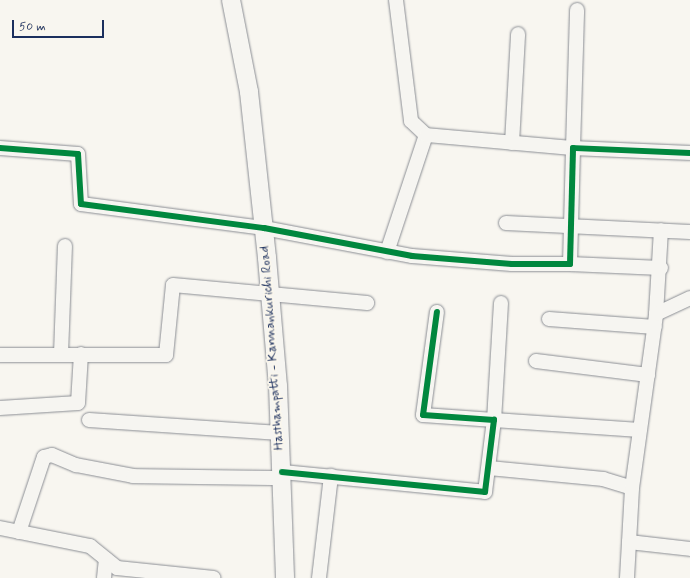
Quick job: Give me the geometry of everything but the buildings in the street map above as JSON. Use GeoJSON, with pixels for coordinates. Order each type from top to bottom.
{"type":"FeatureCollection","features":[{"type":"Feature","properties":{"kind":"main road","name":"Hasthampatti - Kannankurichi Road"},"geometry":{"type":"LineString","coordinates":[[231,0],[249,92],[264,228],[280,433],[285,578]]}},
{"type":"Feature","properties":{"kind":"street"},"geometry":{"type":"LineString","coordinates":[[396,0],[411,121],[426,135],[573,148],[690,153]]}},
{"type":"Feature","properties":{"kind":"street"},"geometry":{"type":"LineString","coordinates":[[570,264],[577,10]]}},
{"type":"Feature","properties":{"kind":"street"},"geometry":{"type":"LineString","coordinates":[[512,142],[518,34]]}},
{"type":"Feature","properties":{"kind":"street"},"geometry":{"type":"LineString","coordinates":[[387,252],[426,135]]}},
{"type":"Feature","properties":{"kind":"street"},"geometry":{"type":"LineString","coordinates":[[0,148],[78,154],[81,204],[264,228],[387,252],[512,264],[570,264],[661,268]]}},
{"type":"Feature","properties":{"kind":"street"},"geometry":{"type":"LineString","coordinates":[[506,223],[571,223],[690,232]]}},
{"type":"Feature","properties":{"kind":"street"},"geometry":{"type":"LineString","coordinates":[[627,578],[632,488],[661,268],[661,230]]}},
{"type":"Feature","properties":{"kind":"street"},"geometry":{"type":"LineString","coordinates":[[61,354],[65,246]]}},
{"type":"Feature","properties":{"kind":"street"},"geometry":{"type":"LineString","coordinates":[[0,355],[166,355],[173,286],[367,303]]}},
{"type":"Feature","properties":{"kind":"street"},"geometry":{"type":"LineString","coordinates":[[549,319],[655,320],[690,298]]}},
{"type":"Feature","properties":{"kind":"street"},"geometry":{"type":"LineString","coordinates":[[19,532],[44,457],[52,455],[76,465],[133,476],[331,476],[486,492],[494,420],[501,303]]}},
{"type":"Feature","properties":{"kind":"street"},"geometry":{"type":"LineString","coordinates":[[437,312],[423,414],[640,430]]}},
{"type":"Feature","properties":{"kind":"street"},"geometry":{"type":"LineString","coordinates":[[0,408],[78,403],[81,354]]}},
{"type":"Feature","properties":{"kind":"street"},"geometry":{"type":"LineString","coordinates":[[536,362],[648,375]]}},
{"type":"Feature","properties":{"kind":"street"},"geometry":{"type":"LineString","coordinates":[[88,420],[280,433]]}},
{"type":"Feature","properties":{"kind":"street"},"geometry":{"type":"LineString","coordinates":[[489,468],[604,479],[632,488]]}},
{"type":"Feature","properties":{"kind":"street"},"geometry":{"type":"LineString","coordinates":[[319,578],[331,476]]}},
{"type":"Feature","properties":{"kind":"street"},"geometry":{"type":"LineString","coordinates":[[0,528],[90,546],[117,568],[185,577],[213,578]]}},
{"type":"Feature","properties":{"kind":"street"},"geometry":{"type":"LineString","coordinates":[[629,542],[690,549]]}},
{"type":"Feature","properties":{"kind":"street"},"geometry":{"type":"LineString","coordinates":[[104,578],[106,559]]}},
{"type":"Feature","properties":{"kind":"cycle path"},"geometry":{"type":"LineString","coordinates":[[0,148],[78,154],[81,204],[264,228],[412,256],[512,264],[570,264],[573,148],[690,153]]}},
{"type":"Feature","properties":{"kind":"cycle path"},"geometry":{"type":"LineString","coordinates":[[282,472],[485,492],[494,420],[423,415],[437,312]]}}]}
